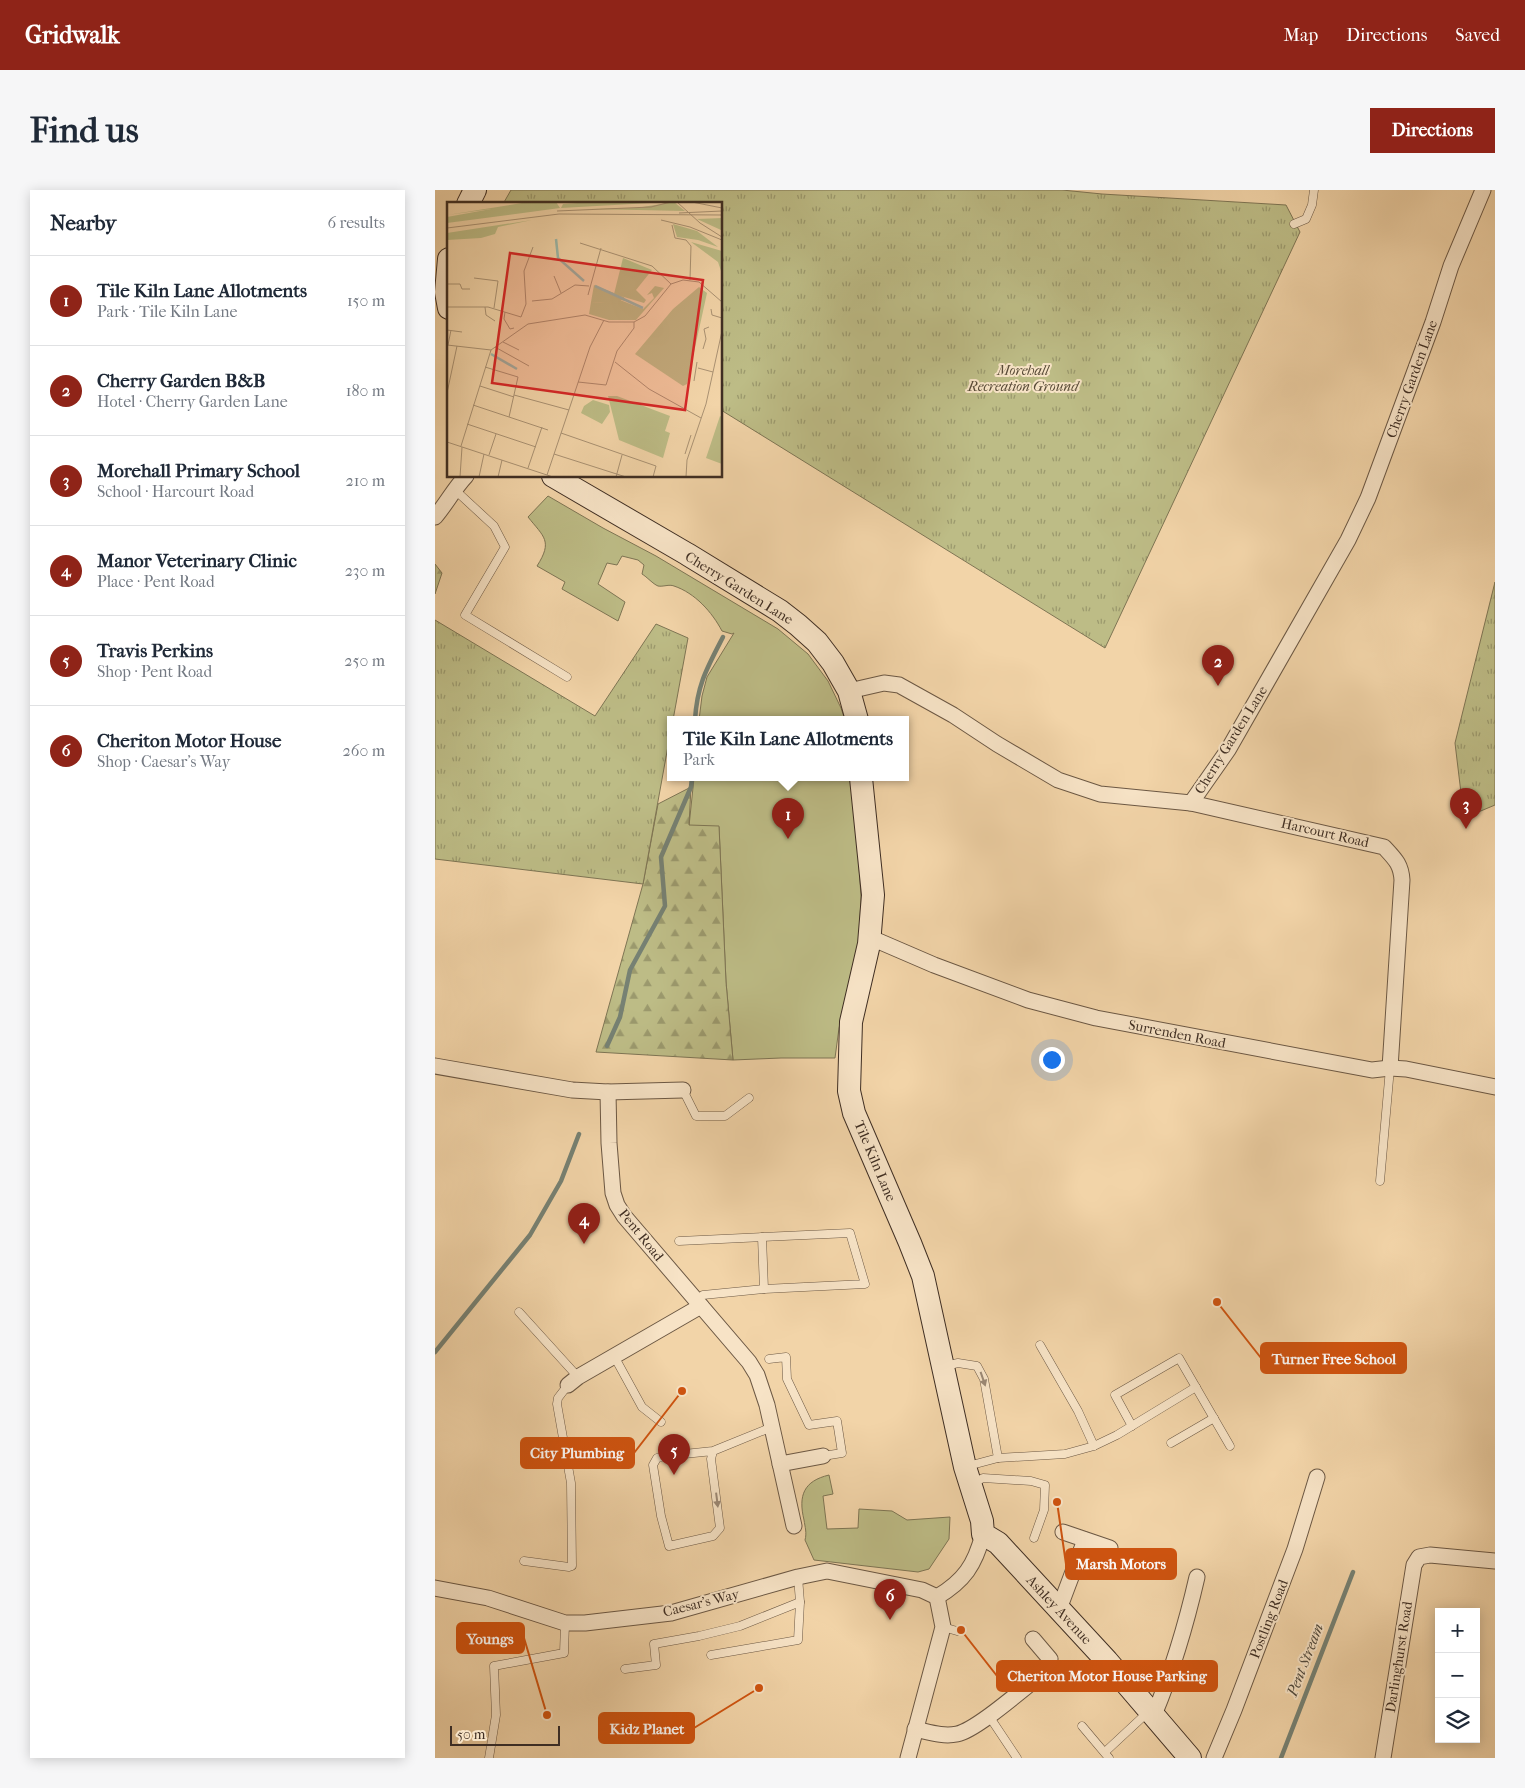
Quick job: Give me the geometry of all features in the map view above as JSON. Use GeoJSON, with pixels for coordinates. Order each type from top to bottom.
{"type":"FeatureCollection","features":[{"type":"Feature","properties":{"kind":"street"},"geometry":{"type":"LineString","coordinates":[[469,202],[475,190]]}},
{"type":"Feature","properties":{"kind":"street","name":"Cherry Garden Lane"},"geometry":{"type":"LineString","coordinates":[[556,478],[687,554],[786,616],[817,642],[833,663],[849,690],[884,683],[899,685],[953,715],[1058,780],[1100,794],[1191,803],[1228,750],[1348,540],[1368,498],[1433,322],[1451,266],[1483,190]]}},
{"type":"Feature","properties":{"kind":"street"},"geometry":{"type":"LineString","coordinates":[[443,297],[447,272]]}},
{"type":"Feature","properties":{"kind":"street"},"geometry":{"type":"LineString","coordinates":[[435,517],[444,506],[453,489],[464,478]]}},
{"type":"Feature","properties":{"kind":"street"},"geometry":{"type":"LineString","coordinates":[[849,690],[856,716]]}},
{"type":"Feature","properties":{"kind":"street","name":"Tile Kiln Lane"},"geometry":{"type":"LineString","coordinates":[[861,781],[873,895],[869,937],[851,1022],[849,1091],[854,1113],[923,1276],[967,1476],[983,1521],[983,1534]]}},
{"type":"Feature","properties":{"kind":"street","name":"Harcourt Road"},"geometry":{"type":"LineString","coordinates":[[1191,803],[1384,848],[1395,858],[1401,868],[1402,880],[1390,1068]]}},
{"type":"Feature","properties":{"kind":"street","name":"Surrenden Road"},"geometry":{"type":"LineString","coordinates":[[869,937],[950,972],[1028,1000],[1096,1018],[1372,1070],[1390,1068],[1495,1087]]}},
{"type":"Feature","properties":{"kind":"street"},"geometry":{"type":"LineString","coordinates":[[435,1066],[572,1090],[608,1092],[683,1090]]}},
{"type":"Feature","properties":{"kind":"street","name":"Pent Road"},"geometry":{"type":"LineString","coordinates":[[608,1092],[609,1143],[613,1193],[617,1205],[624,1216],[749,1362],[757,1375],[767,1405],[794,1526]]}},
{"type":"Feature","properties":{"kind":"street"},"geometry":{"type":"LineString","coordinates":[[573,1381],[698,1303]]}},
{"type":"Feature","properties":{"kind":"street"},"geometry":{"type":"LineString","coordinates":[[780,1464],[823,1456]]}},
{"type":"Feature","properties":{"kind":"street","name":"Postling Road"},"geometry":{"type":"LineString","coordinates":[[1214,1758],[1295,1549],[1317,1478]]}},
{"type":"Feature","properties":{"kind":"street"},"geometry":{"type":"LineString","coordinates":[[1063,1532],[1110,1548]]}},
{"type":"Feature","properties":{"kind":"street"},"geometry":{"type":"LineString","coordinates":[[909,1758],[915,1730],[950,1629],[937,1597],[953,1588],[966,1574],[978,1551],[983,1534]]}},
{"type":"Feature","properties":{"kind":"street","name":"Ashley Avenue"},"geometry":{"type":"LineString","coordinates":[[983,1534],[998,1543],[1059,1609],[1190,1758]]}},
{"type":"Feature","properties":{"kind":"street"},"geometry":{"type":"LineString","coordinates":[[1059,1609],[1085,1540]]}},
{"type":"Feature","properties":{"kind":"street","name":"Darlinghurst Road"},"geometry":{"type":"LineString","coordinates":[[1383,1758],[1414,1565],[1419,1557],[1430,1555],[1495,1561]]}},
{"type":"Feature","properties":{"kind":"street","name":"Caesar's Way"},"geometry":{"type":"LineString","coordinates":[[435,1588],[488,1598],[565,1623],[585,1623],[671,1613],[798,1577],[827,1571],[922,1590],[937,1597]]}},
{"type":"Feature","properties":{"kind":"street"},"geometry":{"type":"LineString","coordinates":[[1152,1713],[1164,1691],[1184,1633],[1197,1577]]}},
{"type":"Feature","properties":{"kind":"street"},"geometry":{"type":"LineString","coordinates":[[915,1730],[943,1736],[958,1734],[972,1728],[989,1716],[1045,1672],[1050,1659],[1033,1639]]}},
{"type":"Feature","properties":{"kind":"lane"},"geometry":{"type":"LineString","coordinates":[[1295,224],[1306,219],[1312,205],[1314,190]]}},
{"type":"Feature","properties":{"kind":"lane"},"geometry":{"type":"LineString","coordinates":[[453,489],[494,526],[505,547],[465,616],[567,677]]}},
{"type":"Feature","properties":{"kind":"lane"},"geometry":{"type":"LineString","coordinates":[[1380,1181],[1390,1068]]}},
{"type":"Feature","properties":{"kind":"lane"},"geometry":{"type":"LineString","coordinates":[[683,1090],[695,1116],[725,1116],[749,1098]]}},
{"type":"Feature","properties":{"kind":"lane"},"geometry":{"type":"LineString","coordinates":[[679,1241],[850,1233],[865,1284],[764,1289],[703,1295],[698,1303]]}},
{"type":"Feature","properties":{"kind":"lane"},"geometry":{"type":"LineString","coordinates":[[762,1237],[764,1289]]}},
{"type":"Feature","properties":{"kind":"lane"},"geometry":{"type":"LineString","coordinates":[[519,1312],[573,1381],[558,1398],[557,1404],[571,1483],[572,1566],[524,1561]]}},
{"type":"Feature","properties":{"kind":"lane"},"geometry":{"type":"LineString","coordinates":[[1040,1346],[1078,1411],[1094,1446]]}},
{"type":"Feature","properties":{"kind":"lane"},"geometry":{"type":"LineString","coordinates":[[614,1356],[642,1407],[661,1422]]}},
{"type":"Feature","properties":{"kind":"lane"},"geometry":{"type":"LineString","coordinates":[[769,1359],[786,1357],[787,1379],[809,1425],[837,1421],[841,1453],[823,1456]]}},
{"type":"Feature","properties":{"kind":"lane"},"geometry":{"type":"LineString","coordinates":[[1132,1426],[1115,1395],[1179,1358],[1230,1446]]}},
{"type":"Feature","properties":{"kind":"lane"},"geometry":{"type":"LineString","coordinates":[[943,1366],[958,1364],[977,1366],[984,1379],[998,1458]]}},
{"type":"Feature","properties":{"kind":"lane"},"geometry":{"type":"LineString","coordinates":[[967,1476],[998,1458],[1065,1454],[1094,1446],[1132,1426],[1196,1387]]}},
{"type":"Feature","properties":{"kind":"lane"},"geometry":{"type":"LineString","coordinates":[[1171,1443],[1214,1418]]}},
{"type":"Feature","properties":{"kind":"lane"},"geometry":{"type":"LineString","coordinates":[[713,1451],[711,1459],[720,1528],[713,1536],[669,1546],[661,1516],[653,1465],[657,1458],[713,1451],[772,1427]]}},
{"type":"Feature","properties":{"kind":"lane"},"geometry":{"type":"LineString","coordinates":[[967,1476],[1031,1481],[1045,1484],[1044,1510],[1034,1538]]}},
{"type":"Feature","properties":{"kind":"lane"},"geometry":{"type":"LineString","coordinates":[[711,1654],[798,1640],[800,1602],[798,1577]]}},
{"type":"Feature","properties":{"kind":"lane"},"geometry":{"type":"LineString","coordinates":[[625,1669],[656,1665],[654,1644],[740,1626],[800,1602]]}},
{"type":"Feature","properties":{"kind":"lane"},"geometry":{"type":"LineString","coordinates":[[489,1758],[496,1715],[494,1666],[564,1653],[565,1623]]}},
{"type":"Feature","properties":{"kind":"lane"},"geometry":{"type":"LineString","coordinates":[[1082,1726],[1107,1755],[1152,1713]]}},
{"type":"Feature","properties":{"kind":"lane"},"geometry":{"type":"LineString","coordinates":[[989,1716],[1017,1758]]}},
{"type":"Feature","properties":{"kind":"green space","name":"Morehall Recreation Ground"},"geometry":{"type":"Polygon","coordinates":[[[511,190],[1062,190],[1286,205],[1300,232],[1105,648],[723,411],[723,202],[504,202],[511,190]]]}},
{"type":"Feature","properties":{"kind":"green space"},"geometry":{"type":"Polygon","coordinates":[[[548,496],[656,556],[778,629],[808,654],[828,681],[844,716],[700,716],[707,677],[734,633],[722,631],[708,610],[689,593],[672,585],[658,586],[654,584],[642,574],[644,565],[638,560],[622,556],[617,565],[607,563],[598,584],[625,602],[618,621],[562,589],[565,582],[537,566],[545,551],[545,540],[528,517],[548,496]]]}},
{"type":"Feature","properties":{"kind":"green space"},"geometry":{"type":"Polygon","coordinates":[[[435,564],[442,573],[435,594],[435,564]]]}},
{"type":"Feature","properties":{"kind":"green space"},"geometry":{"type":"Polygon","coordinates":[[[1495,582],[1495,805],[1464,818],[1455,743],[1495,582]]]}},
{"type":"Feature","properties":{"kind":"green space"},"geometry":{"type":"Polygon","coordinates":[[[435,620],[595,716],[656,624],[688,638],[674,716],[667,716],[667,752],[643,884],[435,859],[435,620]]]}},
{"type":"Feature","properties":{"kind":"green space"},"geometry":{"type":"Polygon","coordinates":[[[694,781],[850,781],[861,897],[859,943],[839,1028],[835,1058],[733,1060],[726,982],[719,827],[689,826],[694,781]]]}},
{"type":"Feature","properties":{"kind":"green space"},"geometry":{"type":"Polygon","coordinates":[[[691,787],[689,825],[719,826],[726,982],[733,1060],[596,1052],[643,884],[658,804],[691,787]]]}},
{"type":"Feature","properties":{"kind":"green space"},"geometry":{"type":"Polygon","coordinates":[[[829,1475],[833,1494],[823,1496],[827,1529],[858,1528],[859,1509],[892,1511],[907,1520],[950,1517],[949,1539],[929,1569],[918,1572],[814,1560],[805,1540],[806,1532],[802,1511],[803,1496],[809,1485],[829,1475]]]}},
{"type":"Feature","properties":{"kind":"waterway"},"geometry":{"type":"LineString","coordinates":[[695,716],[701,687],[723,637]]}},
{"type":"Feature","properties":{"kind":"waterway"},"geometry":{"type":"LineString","coordinates":[[607,1046],[620,1017],[630,970],[665,906],[661,857],[691,787],[692,781]]}},
{"type":"Feature","properties":{"kind":"waterway"},"geometry":{"type":"LineString","coordinates":[[435,1352],[530,1235],[561,1181],[579,1134]]}},
{"type":"Feature","properties":{"kind":"waterway","name":"Pent Stream"},"geometry":{"type":"LineString","coordinates":[[1281,1758],[1353,1572]]}},
{"type":"Feature","properties":{"kind":"place","name":"Cherry Garden B&B"},"geometry":{"type":"Point","coordinates":[1218,686]}},
{"type":"Feature","properties":{"kind":"place","name":"Morehall Primary School"},"geometry":{"type":"Point","coordinates":[1466,829]}},
{"type":"Feature","properties":{"kind":"place","name":"Tile Kiln Lane Allotments"},"geometry":{"type":"Point","coordinates":[788,839]}},
{"type":"Feature","properties":{"kind":"place","name":"Manor Veterinary Clinic"},"geometry":{"type":"Point","coordinates":[584,1244]}},
{"type":"Feature","properties":{"kind":"place","name":"Turner Free School"},"geometry":{"type":"Point","coordinates":[1217,1302]}},
{"type":"Feature","properties":{"kind":"place","name":"City Plumbing"},"geometry":{"type":"Point","coordinates":[682,1391]}},
{"type":"Feature","properties":{"kind":"place","name":"Travis Perkins"},"geometry":{"type":"Point","coordinates":[674,1475]}},
{"type":"Feature","properties":{"kind":"place","name":"Marsh Motors"},"geometry":{"type":"Point","coordinates":[1057,1502]}},
{"type":"Feature","properties":{"kind":"place","name":"Cheriton Motor House"},"geometry":{"type":"Point","coordinates":[890,1620]}},
{"type":"Feature","properties":{"kind":"place","name":"Cheriton Motor House Parking"},"geometry":{"type":"Point","coordinates":[961,1630]}},
{"type":"Feature","properties":{"kind":"place","name":"Kidz Planet"},"geometry":{"type":"Point","coordinates":[759,1688]}},
{"type":"Feature","properties":{"kind":"place","name":"Youngs"},"geometry":{"type":"Point","coordinates":[547,1715]}}]}
